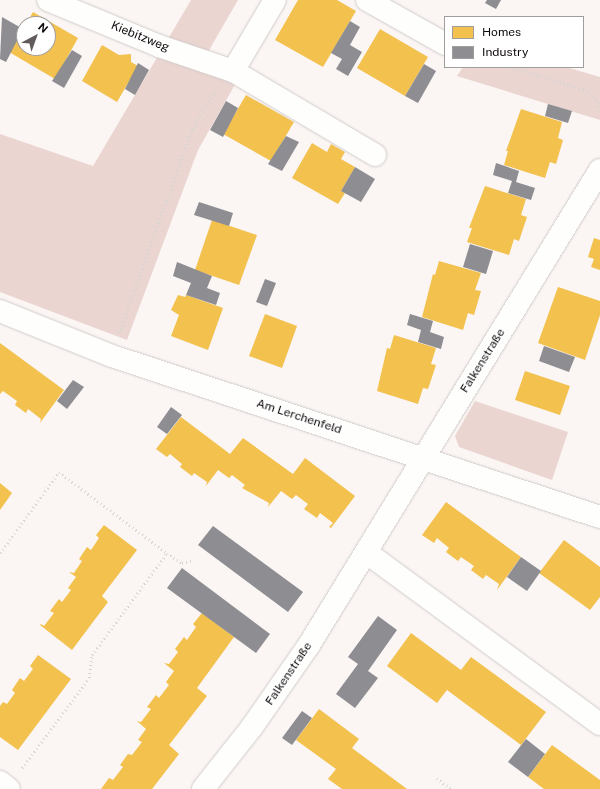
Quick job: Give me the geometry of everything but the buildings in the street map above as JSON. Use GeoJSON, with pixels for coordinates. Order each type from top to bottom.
{"type":"FeatureCollection","features":[{"type":"Feature","properties":{"kind":"street","name":"Kiebitzweg"},"geometry":{"type":"LineString","coordinates":[[48,0],[159,46],[233,71],[375,155]]}},
{"type":"Feature","properties":{"kind":"street"},"geometry":{"type":"LineString","coordinates":[[233,71],[275,0]]}},
{"type":"Feature","properties":{"kind":"street"},"geometry":{"type":"LineString","coordinates":[[367,0],[444,43]]}},
{"type":"Feature","properties":{"kind":"street","name":"Falkenstraße"},"geometry":{"type":"LineString","coordinates":[[203,789],[292,670],[367,553],[422,458],[600,170]]}},
{"type":"Feature","properties":{"kind":"street","name":"Am Lerchenfeld"},"geometry":{"type":"LineString","coordinates":[[0,311],[112,356],[600,517]]}},
{"type":"Feature","properties":{"kind":"street"},"geometry":{"type":"LineString","coordinates":[[367,553],[600,724]]}},
{"type":"Feature","properties":{"kind":"path"},"geometry":{"type":"LineString","coordinates":[[513,68],[584,90],[598,102],[600,110]]}},
{"type":"Feature","properties":{"kind":"path"},"geometry":{"type":"LineString","coordinates":[[112,356],[192,129],[215,92],[233,71]]}},
{"type":"Feature","properties":{"kind":"path"},"geometry":{"type":"LineString","coordinates":[[0,553],[59,472],[182,563],[193,560]]}},
{"type":"Feature","properties":{"kind":"path"},"geometry":{"type":"LineString","coordinates":[[6,786],[89,678],[92,655],[167,553]]}},
{"type":"Feature","properties":{"kind":"path"},"geometry":{"type":"LineString","coordinates":[[437,778],[451,789]]}},
{"type":"Feature","properties":{"kind":"shaded area"},"geometry":{"type":"Polygon","coordinates":[[[191,0],[238,0],[208,52],[237,81],[198,150],[127,340],[0,292],[0,134],[93,166],[191,0]]]}},
{"type":"Feature","properties":{"kind":"shaded area"},"geometry":{"type":"Polygon","coordinates":[[[462,68],[569,68],[600,77],[600,120],[457,76],[462,68]]]}},
{"type":"Feature","properties":{"kind":"shaded area"},"geometry":{"type":"Polygon","coordinates":[[[475,401],[568,432],[552,480],[459,447],[455,436],[475,401]]]}}]}
